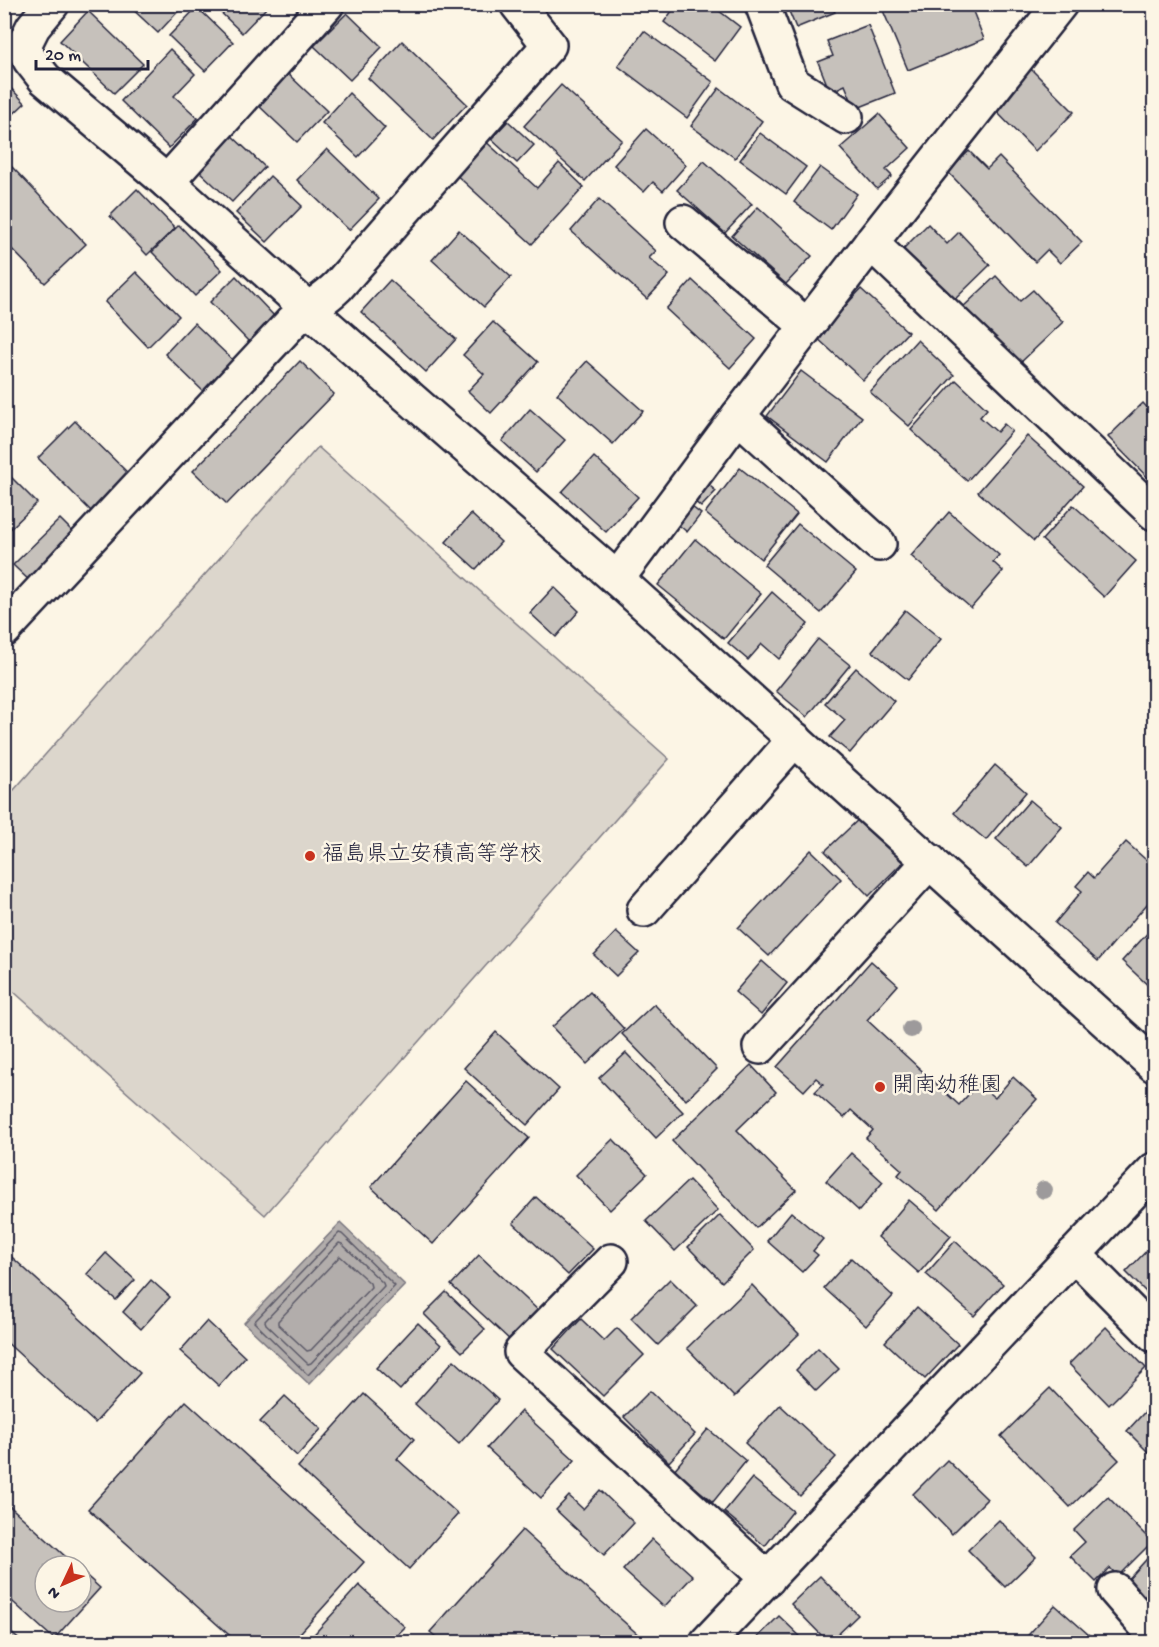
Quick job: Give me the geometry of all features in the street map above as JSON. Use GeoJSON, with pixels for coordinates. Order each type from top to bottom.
{"type":"FeatureCollection","features":[{"type":"Feature","properties":{"kind":"street"},"geometry":{"type":"LineString","coordinates":[[51,4],[33,27],[14,44],[45,79],[167,182],[308,309],[617,579],[1155,1065]]}},
{"type":"Feature","properties":{"kind":"street"},"geometry":{"type":"LineString","coordinates":[[167,182],[327,4]]}},
{"type":"Feature","properties":{"kind":"street"},"geometry":{"type":"LineString","coordinates":[[4,630],[284,330],[338,286],[549,45],[517,4]]}},
{"type":"Feature","properties":{"kind":"street"},"geometry":{"type":"LineString","coordinates":[[762,4],[792,83],[846,117]]}},
{"type":"Feature","properties":{"kind":"street"},"geometry":{"type":"LineString","coordinates":[[617,579],[807,326],[1060,4]]}},
{"type":"Feature","properties":{"kind":"street"},"geometry":{"type":"LineString","coordinates":[[683,222],[807,326]]}},
{"type":"Feature","properties":{"kind":"street"},"geometry":{"type":"LineString","coordinates":[[871,243],[1155,513]]}},
{"type":"Feature","properties":{"kind":"street"},"geometry":{"type":"LineString","coordinates":[[738,416],[879,544]]}},
{"type":"Feature","properties":{"kind":"street"},"geometry":{"type":"LineString","coordinates":[[644,910],[795,740]]}},
{"type":"Feature","properties":{"kind":"street"},"geometry":{"type":"LineString","coordinates":[[760,1047],[930,861]]}},
{"type":"Feature","properties":{"kind":"street"},"geometry":{"type":"LineString","coordinates":[[707,1642],[1155,1170]]}},
{"type":"Feature","properties":{"kind":"street"},"geometry":{"type":"LineString","coordinates":[[1074,1254],[1155,1335]]}},
{"type":"Feature","properties":{"kind":"street"},"geometry":{"type":"LineString","coordinates":[[611,1261],[521,1352],[768,1579]]}},
{"type":"Feature","properties":{"kind":"street"},"geometry":{"type":"LineString","coordinates":[[1116,1590],[1155,1635]]}},
{"type":"Feature","properties":{"kind":"shaded area"},"geometry":{"type":"Polygon","coordinates":[[[318,447],[669,759],[265,1215],[5,984],[5,800],[318,447]]]}},
{"type":"Feature","properties":{"kind":"water"},"geometry":{"type":"Polygon","coordinates":[[[340,1223],[405,1285],[309,1384],[244,1323],[340,1223]]]}},
{"type":"Feature","properties":{"kind":"building"},"geometry":{"type":"Polygon","coordinates":[[[127,4],[185,4],[158,33],[127,4]]]}},
{"type":"Feature","properties":{"kind":"building"},"geometry":{"type":"Polygon","coordinates":[[[212,4],[270,4],[242,33],[212,4]]]}},
{"type":"Feature","properties":{"kind":"building"},"geometry":{"type":"Polygon","coordinates":[[[677,4],[710,4],[740,27],[715,61],[664,22],[677,4]]]}},
{"type":"Feature","properties":{"kind":"building"},"geometry":{"type":"Polygon","coordinates":[[[786,4],[831,4],[835,12],[796,28],[786,4]]]}},
{"type":"Feature","properties":{"kind":"building"},"geometry":{"type":"Polygon","coordinates":[[[890,4],[970,4],[984,39],[908,70],[882,8],[890,4]]]}},
{"type":"Feature","properties":{"kind":"building"},"geometry":{"type":"Polygon","coordinates":[[[197,7],[233,42],[205,71],[169,36],[197,7]]]}},
{"type":"Feature","properties":{"kind":"building"},"geometry":{"type":"Polygon","coordinates":[[[88,11],[143,64],[114,93],[60,41],[88,11]]]}},
{"type":"Feature","properties":{"kind":"building"},"geometry":{"type":"Polygon","coordinates":[[[347,13],[382,47],[350,80],[314,46],[347,13]]]}},
{"type":"Feature","properties":{"kind":"building"},"geometry":{"type":"Polygon","coordinates":[[[868,25],[895,93],[855,109],[845,85],[830,92],[818,62],[833,56],[827,41],[868,25]]]}},
{"type":"Feature","properties":{"kind":"building"},"geometry":{"type":"Polygon","coordinates":[[[644,31],[713,82],[687,118],[618,66],[644,31]]]}},
{"type":"Feature","properties":{"kind":"building"},"geometry":{"type":"Polygon","coordinates":[[[402,41],[467,104],[433,140],[368,78],[402,41]]]}},
{"type":"Feature","properties":{"kind":"building"},"geometry":{"type":"Polygon","coordinates":[[[170,49],[195,74],[174,96],[198,118],[169,148],[121,101],[170,49]]]}},
{"type":"Feature","properties":{"kind":"building"},"geometry":{"type":"Polygon","coordinates":[[[1031,69],[1074,112],[1035,151],[992,107],[1031,69]]]}},
{"type":"Feature","properties":{"kind":"building"},"geometry":{"type":"Polygon","coordinates":[[[287,73],[327,111],[297,142],[257,104],[287,73]]]}},
{"type":"Feature","properties":{"kind":"building"},"geometry":{"type":"Polygon","coordinates":[[[4,81],[25,103],[4,123],[4,81]]]}},
{"type":"Feature","properties":{"kind":"building"},"geometry":{"type":"Polygon","coordinates":[[[561,85],[622,140],[585,181],[524,126],[561,85]]]}},
{"type":"Feature","properties":{"kind":"building"},"geometry":{"type":"Polygon","coordinates":[[[719,88],[762,121],[735,158],[691,126],[719,88]]]}},
{"type":"Feature","properties":{"kind":"building"},"geometry":{"type":"Polygon","coordinates":[[[349,93],[385,128],[358,157],[322,123],[349,93]]]}},
{"type":"Feature","properties":{"kind":"building"},"geometry":{"type":"Polygon","coordinates":[[[879,114],[910,148],[886,170],[892,176],[877,189],[840,148],[879,114]]]}},
{"type":"Feature","properties":{"kind":"building"},"geometry":{"type":"Polygon","coordinates":[[[508,121],[534,145],[517,163],[491,139],[508,121]]]}},
{"type":"Feature","properties":{"kind":"building"},"geometry":{"type":"Polygon","coordinates":[[[646,129],[686,165],[663,191],[653,182],[644,192],[614,165],[646,129]]]}},
{"type":"Feature","properties":{"kind":"building"},"geometry":{"type":"Polygon","coordinates":[[[760,133],[806,167],[786,194],[740,160],[760,133]]]}},
{"type":"Feature","properties":{"kind":"building"},"geometry":{"type":"Polygon","coordinates":[[[230,134],[265,167],[232,202],[197,169],[230,134]]]}},
{"type":"Feature","properties":{"kind":"building"},"geometry":{"type":"Polygon","coordinates":[[[482,138],[537,188],[559,163],[584,187],[532,244],[452,171],[482,138]]]}},
{"type":"Feature","properties":{"kind":"building"},"geometry":{"type":"Polygon","coordinates":[[[327,149],[379,199],[349,230],[297,180],[327,149]]]}},
{"type":"Feature","properties":{"kind":"building"},"geometry":{"type":"Polygon","coordinates":[[[969,151],[987,169],[999,157],[1082,242],[1060,263],[1047,250],[1035,262],[948,172],[969,151]]]}},
{"type":"Feature","properties":{"kind":"building"},"geometry":{"type":"Polygon","coordinates":[[[704,161],[752,204],[725,233],[677,190],[704,161]]]}},
{"type":"Feature","properties":{"kind":"building"},"geometry":{"type":"Polygon","coordinates":[[[12,167],[86,244],[45,283],[4,241],[4,174],[12,167]]]}},
{"type":"Feature","properties":{"kind":"building"},"geometry":{"type":"Polygon","coordinates":[[[820,167],[857,194],[831,230],[794,202],[820,167]]]}},
{"type":"Feature","properties":{"kind":"building"},"geometry":{"type":"Polygon","coordinates":[[[270,176],[302,206],[267,242],[236,213],[270,176]]]}},
{"type":"Feature","properties":{"kind":"building"},"geometry":{"type":"Polygon","coordinates":[[[137,189],[175,228],[147,255],[110,216],[137,189]]]}},
{"type":"Feature","properties":{"kind":"building"},"geometry":{"type":"Polygon","coordinates":[[[599,199],[656,251],[649,258],[669,275],[647,299],[571,231],[599,199]]]}},
{"type":"Feature","properties":{"kind":"building"},"geometry":{"type":"Polygon","coordinates":[[[758,207],[812,256],[786,284],[732,236],[758,207]]]}},
{"type":"Feature","properties":{"kind":"building"},"geometry":{"type":"Polygon","coordinates":[[[928,224],[947,244],[959,232],[990,265],[950,304],[900,252],[928,224]]]}},
{"type":"Feature","properties":{"kind":"building"},"geometry":{"type":"Polygon","coordinates":[[[179,225],[222,270],[195,296],[152,252],[179,225]]]}},
{"type":"Feature","properties":{"kind":"building"},"geometry":{"type":"Polygon","coordinates":[[[459,230],[511,277],[484,307],[432,260],[459,230]]]}},
{"type":"Feature","properties":{"kind":"building"},"geometry":{"type":"Polygon","coordinates":[[[136,272],[179,316],[148,347],[105,302],[136,272]]]}},
{"type":"Feature","properties":{"kind":"building"},"geometry":{"type":"Polygon","coordinates":[[[236,276],[277,319],[251,344],[210,302],[236,276]]]}},
{"type":"Feature","properties":{"kind":"building"},"geometry":{"type":"Polygon","coordinates":[[[996,276],[1020,301],[1033,290],[1063,322],[1018,365],[962,308],[996,276]]]}},
{"type":"Feature","properties":{"kind":"building"},"geometry":{"type":"Polygon","coordinates":[[[390,280],[456,339],[426,372],[361,312],[390,280]]]}},
{"type":"Feature","properties":{"kind":"building"},"geometry":{"type":"Polygon","coordinates":[[[692,280],[756,339],[730,368],[666,309],[692,280]]]}},
{"type":"Feature","properties":{"kind":"building"},"geometry":{"type":"Polygon","coordinates":[[[861,289],[908,332],[863,380],[816,337],[861,289]]]}},
{"type":"Feature","properties":{"kind":"building"},"geometry":{"type":"Polygon","coordinates":[[[493,322],[538,362],[491,413],[468,391],[484,374],[463,355],[493,322]]]}},
{"type":"Feature","properties":{"kind":"building"},"geometry":{"type":"Polygon","coordinates":[[[194,323],[237,364],[207,395],[165,354],[194,323]]]}},
{"type":"Feature","properties":{"kind":"building"},"geometry":{"type":"Polygon","coordinates":[[[917,340],[954,375],[909,426],[870,392],[917,340]]]}},
{"type":"Feature","properties":{"kind":"building"},"geometry":{"type":"Polygon","coordinates":[[[300,361],[334,394],[227,504],[193,471],[300,361]]]}},
{"type":"Feature","properties":{"kind":"building"},"geometry":{"type":"Polygon","coordinates":[[[587,361],[643,411],[613,444],[557,394],[587,361]]]}},
{"type":"Feature","properties":{"kind":"building"},"geometry":{"type":"Polygon","coordinates":[[[801,371],[862,417],[828,462],[767,416],[801,371]]]}},
{"type":"Feature","properties":{"kind":"building"},"geometry":{"type":"Polygon","coordinates":[[[956,380],[987,409],[980,417],[997,432],[1004,424],[1012,431],[967,481],[911,430],[956,380]]]}},
{"type":"Feature","properties":{"kind":"building"},"geometry":{"type":"Polygon","coordinates":[[[1143,403],[1154,415],[1154,484],[1108,437],[1143,403]]]}},
{"type":"Feature","properties":{"kind":"building"},"geometry":{"type":"Polygon","coordinates":[[[530,409],[565,440],[536,472],[502,441],[530,409]]]}},
{"type":"Feature","properties":{"kind":"building"},"geometry":{"type":"Polygon","coordinates":[[[75,421],[132,477],[95,515],[38,458],[75,421]]]}},
{"type":"Feature","properties":{"kind":"building"},"geometry":{"type":"Polygon","coordinates":[[[1027,436],[1083,486],[1034,541],[978,492],[1027,436]]]}},
{"type":"Feature","properties":{"kind":"building"},"geometry":{"type":"Polygon","coordinates":[[[594,457],[638,497],[606,532],[562,492],[594,457]]]}},
{"type":"Feature","properties":{"kind":"building"},"geometry":{"type":"Polygon","coordinates":[[[740,468],[797,514],[761,559],[705,513],[740,468]]]}},
{"type":"Feature","properties":{"kind":"building"},"geometry":{"type":"Polygon","coordinates":[[[4,470],[37,503],[7,532],[4,530],[4,470]]]}},
{"type":"Feature","properties":{"kind":"building"},"geometry":{"type":"Polygon","coordinates":[[[705,482],[716,491],[701,507],[691,498],[705,482]]]}},
{"type":"Feature","properties":{"kind":"building"},"geometry":{"type":"Polygon","coordinates":[[[688,504],[701,514],[687,532],[674,521],[688,504]]]}},
{"type":"Feature","properties":{"kind":"building"},"geometry":{"type":"Polygon","coordinates":[[[1073,505],[1136,561],[1104,597],[1042,540],[1073,505]]]}},
{"type":"Feature","properties":{"kind":"building"},"geometry":{"type":"Polygon","coordinates":[[[949,512],[999,555],[993,562],[1003,571],[971,608],[911,556],[949,512]]]}},
{"type":"Feature","properties":{"kind":"building"},"geometry":{"type":"Polygon","coordinates":[[[471,514],[501,542],[476,569],[446,542],[471,514]]]}},
{"type":"Feature","properties":{"kind":"building"},"geometry":{"type":"Polygon","coordinates":[[[60,519],[78,537],[32,583],[13,565],[60,519]]]}},
{"type":"Feature","properties":{"kind":"building"},"geometry":{"type":"Polygon","coordinates":[[[798,524],[856,572],[821,613],[764,565],[798,524]]]}},
{"type":"Feature","properties":{"kind":"building"},"geometry":{"type":"Polygon","coordinates":[[[695,539],[761,594],[724,639],[658,585],[695,539]]]}},
{"type":"Feature","properties":{"kind":"building"},"geometry":{"type":"Polygon","coordinates":[[[554,587],[579,611],[556,637],[530,613],[554,587]]]}},
{"type":"Feature","properties":{"kind":"building"},"geometry":{"type":"Polygon","coordinates":[[[772,592],[808,624],[779,659],[762,644],[748,660],[728,643],[772,592]]]}},
{"type":"Feature","properties":{"kind":"building"},"geometry":{"type":"Polygon","coordinates":[[[905,610],[941,639],[908,680],[872,651],[905,610]]]}},
{"type":"Feature","properties":{"kind":"building"},"geometry":{"type":"Polygon","coordinates":[[[818,639],[850,665],[807,717],[776,691],[818,639]]]}},
{"type":"Feature","properties":{"kind":"building"},"geometry":{"type":"Polygon","coordinates":[[[856,668],[894,701],[850,753],[830,737],[845,720],[825,703],[856,668]]]}},
{"type":"Feature","properties":{"kind":"building"},"geometry":{"type":"Polygon","coordinates":[[[995,765],[1026,792],[986,840],[954,813],[995,765]]]}},
{"type":"Feature","properties":{"kind":"building"},"geometry":{"type":"Polygon","coordinates":[[[1030,800],[1062,827],[1028,867],[996,839],[1030,800]]]}},
{"type":"Feature","properties":{"kind":"building"},"geometry":{"type":"Polygon","coordinates":[[[861,817],[904,861],[869,896],[825,851],[861,817]]]}},
{"type":"Feature","properties":{"kind":"building"},"geometry":{"type":"Polygon","coordinates":[[[1126,842],[1154,867],[1154,896],[1098,961],[1055,923],[1082,891],[1076,886],[1088,872],[1094,878],[1126,842]]]}},
{"type":"Feature","properties":{"kind":"building"},"geometry":{"type":"Polygon","coordinates":[[[811,850],[841,879],[769,956],[738,928],[811,850]]]}},
{"type":"Feature","properties":{"kind":"building"},"geometry":{"type":"Polygon","coordinates":[[[1154,926],[1154,991],[1122,961],[1154,926]]]}},
{"type":"Feature","properties":{"kind":"building"},"geometry":{"type":"Polygon","coordinates":[[[616,932],[639,953],[616,976],[594,955],[616,932]]]}},
{"type":"Feature","properties":{"kind":"building"},"geometry":{"type":"Polygon","coordinates":[[[762,961],[787,983],[761,1015],[735,992],[762,961]]]}},
{"type":"Feature","properties":{"kind":"building","name":"開南幼稚園"},"geometry":{"type":"Polygon","coordinates":[[[871,961],[898,985],[867,1020],[959,1105],[978,1084],[995,1098],[1013,1077],[1037,1099],[939,1210],[898,1175],[902,1170],[866,1138],[873,1130],[851,1110],[844,1118],[815,1092],[823,1084],[816,1078],[804,1091],[777,1067],[871,961]]]}},
{"type":"Feature","properties":{"kind":"building"},"geometry":{"type":"Polygon","coordinates":[[[590,992],[624,1029],[587,1064],[552,1027],[590,992]]]}},
{"type":"Feature","properties":{"kind":"building"},"geometry":{"type":"Polygon","coordinates":[[[654,1004],[717,1069],[686,1100],[622,1034],[654,1004]]]}},
{"type":"Feature","properties":{"kind":"building"},"geometry":{"type":"Polygon","coordinates":[[[496,1032],[559,1089],[527,1125],[464,1068],[496,1032]]]}},
{"type":"Feature","properties":{"kind":"building"},"geometry":{"type":"Polygon","coordinates":[[[626,1053],[683,1112],[656,1138],[599,1078],[626,1053]]]}},
{"type":"Feature","properties":{"kind":"building"},"geometry":{"type":"Polygon","coordinates":[[[751,1065],[776,1092],[737,1130],[796,1190],[756,1228],[672,1141],[751,1065]]]}},
{"type":"Feature","properties":{"kind":"building"},"geometry":{"type":"Polygon","coordinates":[[[466,1081],[529,1138],[433,1244],[371,1187],[466,1081]]]}},
{"type":"Feature","properties":{"kind":"building"},"geometry":{"type":"Polygon","coordinates":[[[613,1139],[647,1174],[610,1210],[576,1175],[613,1139]]]}},
{"type":"Feature","properties":{"kind":"building"},"geometry":{"type":"Polygon","coordinates":[[[851,1153],[883,1182],[859,1211],[826,1181],[851,1153]]]}},
{"type":"Feature","properties":{"kind":"building"},"geometry":{"type":"Polygon","coordinates":[[[689,1180],[718,1210],[675,1251],[646,1221],[689,1180]]]}},
{"type":"Feature","properties":{"kind":"building"},"geometry":{"type":"Polygon","coordinates":[[[536,1197],[593,1249],[568,1275],[513,1223],[536,1197]]]}},
{"type":"Feature","properties":{"kind":"building"},"geometry":{"type":"Polygon","coordinates":[[[909,1200],[951,1236],[919,1273],[878,1237],[909,1200]]]}},
{"type":"Feature","properties":{"kind":"building"},"geometry":{"type":"Polygon","coordinates":[[[791,1212],[823,1239],[813,1251],[818,1255],[802,1272],[767,1241],[791,1212]]]}},
{"type":"Feature","properties":{"kind":"building"},"geometry":{"type":"Polygon","coordinates":[[[720,1215],[754,1250],[722,1282],[688,1247],[720,1215]]]}},
{"type":"Feature","properties":{"kind":"building"},"geometry":{"type":"Polygon","coordinates":[[[955,1241],[1003,1284],[974,1316],[926,1274],[955,1241]]]}},
{"type":"Feature","properties":{"kind":"building"},"geometry":{"type":"Polygon","coordinates":[[[1154,1243],[1154,1300],[1126,1272],[1154,1243]]]}},
{"type":"Feature","properties":{"kind":"building"},"geometry":{"type":"Polygon","coordinates":[[[4,1250],[140,1373],[95,1423],[4,1340],[4,1250]]]}},
{"type":"Feature","properties":{"kind":"building"},"geometry":{"type":"Polygon","coordinates":[[[106,1253],[135,1280],[116,1300],[87,1274],[106,1253]]]}},
{"type":"Feature","properties":{"kind":"building"},"geometry":{"type":"Polygon","coordinates":[[[479,1255],[540,1312],[512,1342],[451,1285],[479,1255]]]}},
{"type":"Feature","properties":{"kind":"building"},"geometry":{"type":"Polygon","coordinates":[[[851,1258],[893,1296],[866,1326],[824,1288],[851,1258]]]}},
{"type":"Feature","properties":{"kind":"building"},"geometry":{"type":"Polygon","coordinates":[[[670,1279],[697,1306],[658,1345],[631,1318],[670,1279]]]}},
{"type":"Feature","properties":{"kind":"building"},"geometry":{"type":"Polygon","coordinates":[[[151,1280],[170,1297],[141,1329],[123,1312],[151,1280]]]}},
{"type":"Feature","properties":{"kind":"building"},"geometry":{"type":"Polygon","coordinates":[[[752,1285],[799,1334],[734,1397],[687,1348],[752,1285]]]}},
{"type":"Feature","properties":{"kind":"building"},"geometry":{"type":"Polygon","coordinates":[[[446,1292],[485,1329],[462,1352],[424,1314],[446,1292]]]}},
{"type":"Feature","properties":{"kind":"building"},"geometry":{"type":"Polygon","coordinates":[[[917,1307],[958,1344],[925,1379],[885,1342],[917,1307]]]}},
{"type":"Feature","properties":{"kind":"building"},"geometry":{"type":"Polygon","coordinates":[[[581,1319],[604,1341],[617,1328],[644,1355],[603,1396],[553,1349],[581,1319]]]}},
{"type":"Feature","properties":{"kind":"building"},"geometry":{"type":"Polygon","coordinates":[[[207,1321],[245,1357],[219,1386],[180,1351],[207,1321]]]}},
{"type":"Feature","properties":{"kind":"building"},"geometry":{"type":"Polygon","coordinates":[[[418,1323],[441,1345],[400,1390],[376,1368],[418,1323]]]}},
{"type":"Feature","properties":{"kind":"building"},"geometry":{"type":"Polygon","coordinates":[[[1106,1327],[1146,1368],[1109,1405],[1069,1364],[1106,1327]]]}},
{"type":"Feature","properties":{"kind":"building"},"geometry":{"type":"Polygon","coordinates":[[[818,1348],[839,1369],[816,1391],[796,1370],[818,1348]]]}},
{"type":"Feature","properties":{"kind":"building"},"geometry":{"type":"Polygon","coordinates":[[[454,1360],[498,1400],[459,1444],[415,1404],[454,1360]]]}},
{"type":"Feature","properties":{"kind":"building"},"geometry":{"type":"Polygon","coordinates":[[[1050,1388],[1119,1460],[1070,1507],[1001,1436],[1050,1388]]]}},
{"type":"Feature","properties":{"kind":"building"},"geometry":{"type":"Polygon","coordinates":[[[650,1391],[695,1434],[669,1462],[624,1417],[650,1391]]]}},
{"type":"Feature","properties":{"kind":"building"},"geometry":{"type":"Polygon","coordinates":[[[364,1394],[414,1439],[397,1459],[458,1514],[409,1569],[298,1467],[364,1394]]]}},
{"type":"Feature","properties":{"kind":"building"},"geometry":{"type":"Polygon","coordinates":[[[285,1396],[321,1429],[297,1456],[260,1422],[285,1396]]]}},
{"type":"Feature","properties":{"kind":"building"},"geometry":{"type":"Polygon","coordinates":[[[186,1401],[364,1562],[292,1642],[237,1642],[88,1509],[186,1401]]]}},
{"type":"Feature","properties":{"kind":"building"},"geometry":{"type":"Polygon","coordinates":[[[1154,1402],[1154,1458],[1127,1431],[1154,1402]]]}},
{"type":"Feature","properties":{"kind":"building"},"geometry":{"type":"Polygon","coordinates":[[[780,1405],[836,1457],[800,1496],[745,1443],[780,1405]]]}},
{"type":"Feature","properties":{"kind":"building"},"geometry":{"type":"Polygon","coordinates":[[[521,1411],[575,1460],[541,1498],[487,1448],[521,1411]]]}},
{"type":"Feature","properties":{"kind":"building"},"geometry":{"type":"Polygon","coordinates":[[[708,1429],[746,1461],[713,1502],[674,1470],[708,1429]]]}},
{"type":"Feature","properties":{"kind":"building"},"geometry":{"type":"Polygon","coordinates":[[[947,1460],[987,1499],[952,1534],[913,1494],[947,1460]]]}},
{"type":"Feature","properties":{"kind":"building"},"geometry":{"type":"Polygon","coordinates":[[[752,1478],[793,1511],[765,1546],[724,1512],[752,1478]]]}},
{"type":"Feature","properties":{"kind":"building"},"geometry":{"type":"Polygon","coordinates":[[[600,1490],[634,1523],[604,1555],[556,1510],[569,1496],[583,1509],[600,1490]]]}},
{"type":"Feature","properties":{"kind":"building"},"geometry":{"type":"Polygon","coordinates":[[[1108,1497],[1152,1542],[1118,1576],[1110,1568],[1096,1582],[1070,1556],[1085,1542],[1074,1530],[1108,1497]]]}},
{"type":"Feature","properties":{"kind":"building"},"geometry":{"type":"Polygon","coordinates":[[[4,1501],[63,1554],[33,1554],[33,1614],[77,1614],[54,1639],[4,1594],[4,1501]]]}},
{"type":"Feature","properties":{"kind":"building"},"geometry":{"type":"Polygon","coordinates":[[[999,1520],[1036,1557],[1005,1587],[968,1550],[999,1520]]]}},
{"type":"Feature","properties":{"kind":"building"},"geometry":{"type":"Polygon","coordinates":[[[522,1530],[643,1639],[640,1642],[442,1642],[430,1632],[522,1530]]]}},
{"type":"Feature","properties":{"kind":"building"},"geometry":{"type":"Polygon","coordinates":[[[652,1539],[693,1576],[664,1607],[623,1570],[652,1539]]]}},
{"type":"Feature","properties":{"kind":"building"},"geometry":{"type":"Polygon","coordinates":[[[1154,1551],[1154,1599],[1152,1597],[1146,1603],[1125,1583],[1154,1551]]]}},
{"type":"Feature","properties":{"kind":"building"},"geometry":{"type":"Polygon","coordinates":[[[820,1576],[858,1615],[830,1642],[791,1604],[820,1576]]]}},
{"type":"Feature","properties":{"kind":"building"},"geometry":{"type":"Polygon","coordinates":[[[93,1582],[100,1588],[93,1596],[93,1582]]]}},
{"type":"Feature","properties":{"kind":"building"},"geometry":{"type":"Polygon","coordinates":[[[359,1585],[405,1627],[390,1642],[307,1642],[359,1585]]]}},
{"type":"Feature","properties":{"kind":"building"},"geometry":{"type":"Polygon","coordinates":[[[1055,1605],[1097,1642],[1022,1642],[1055,1605]]]}},
{"type":"Feature","properties":{"kind":"building"},"geometry":{"type":"Polygon","coordinates":[[[779,1616],[806,1642],[753,1642],[779,1616]]]}},
{"type":"Feature","properties":{"kind":"building"},"geometry":{"type":"Polygon","coordinates":[[[4,1627],[22,1642],[4,1642],[4,1627]]]}},
{"type":"Feature","properties":{"kind":"place","name":"福島県立安積高等学校"},"geometry":{"type":"Point","coordinates":[310,856]}},
{"type":"Feature","properties":{"kind":"place","name":"開南幼稚園"},"geometry":{"type":"Point","coordinates":[880,1087]}}]}
